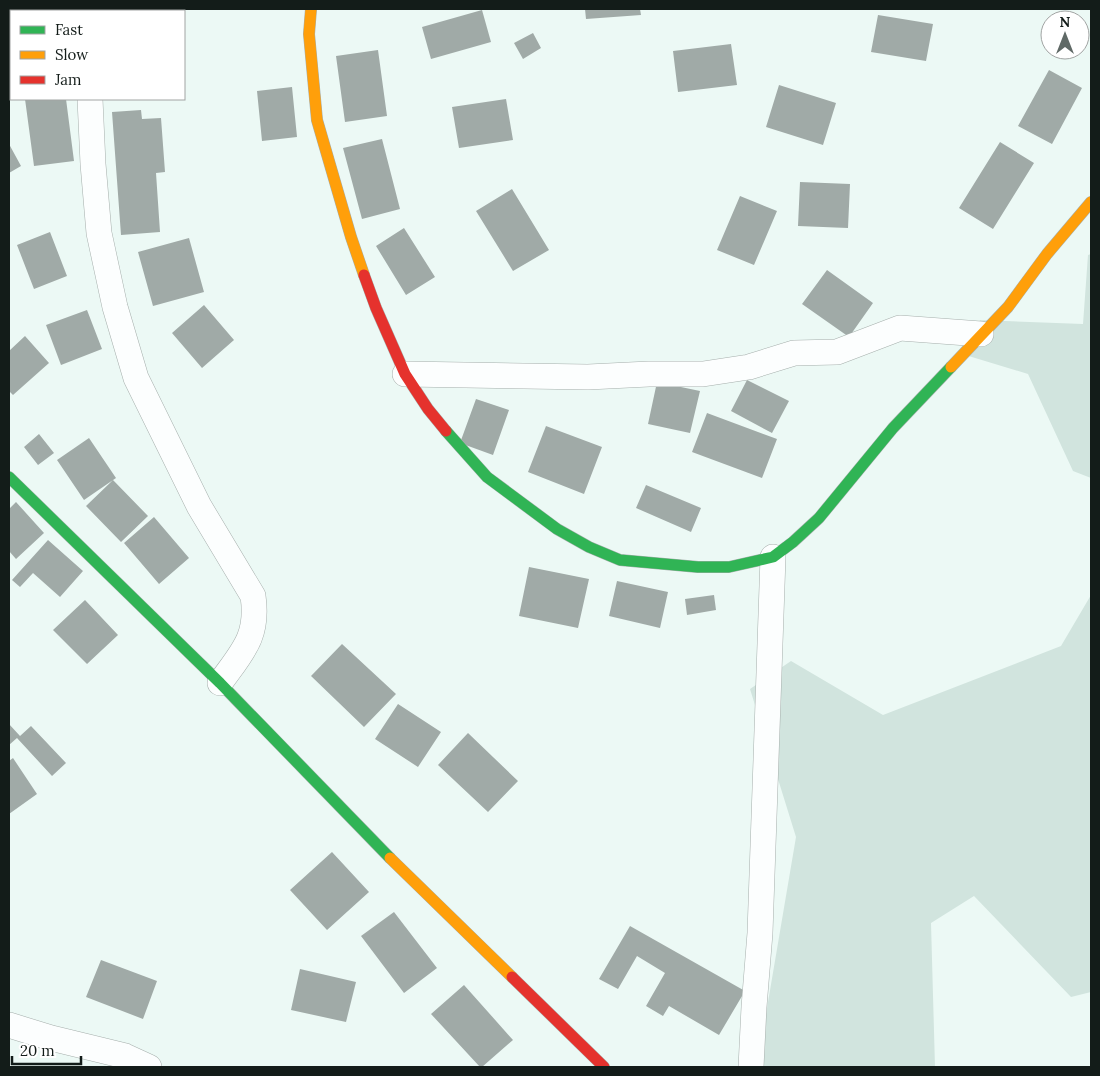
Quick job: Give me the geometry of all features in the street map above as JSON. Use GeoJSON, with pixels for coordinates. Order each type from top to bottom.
{"type":"FeatureCollection","features":[{"type":"Feature","properties":{"kind":"street"},"geometry":{"type":"LineString","coordinates":[[310,9],[309,34],[316,120],[350,237],[376,308],[406,374],[428,409],[487,477],[557,529],[589,547],[620,560],[698,567],[729,567],[773,557],[793,542],[819,518],[893,428],[1008,307],[1047,254],[1091,202]]}},
{"type":"Feature","properties":{"kind":"street"},"geometry":{"type":"LineString","coordinates":[[90,100],[99,234],[115,307],[136,378],[199,506],[253,596],[256,612],[252,633],[247,645],[220,683]]}},
{"type":"Feature","properties":{"kind":"street"},"geometry":{"type":"LineString","coordinates":[[406,374],[579,377],[703,374],[748,367],[794,353],[837,352],[900,328],[981,334]]}},
{"type":"Feature","properties":{"kind":"street"},"geometry":{"type":"LineString","coordinates":[[9,477],[220,683],[380,848],[604,1067]]}},
{"type":"Feature","properties":{"kind":"street"},"geometry":{"type":"LineString","coordinates":[[752,1067],[754,1007],[760,933],[773,557]]}},
{"type":"Feature","properties":{"kind":"street"},"geometry":{"type":"LineString","coordinates":[[9,1025],[51,1038],[125,1056],[149,1067]]}},
{"type":"Feature","properties":{"kind":"shaded area"},"geometry":{"type":"Polygon","coordinates":[[[1091,254],[1091,478],[1073,471],[1028,374],[962,354],[980,320],[1083,324],[1088,255],[1091,254]]]}},
{"type":"Feature","properties":{"kind":"shaded area"},"geometry":{"type":"Polygon","coordinates":[[[1091,595],[1091,992],[1071,997],[974,896],[931,923],[935,1067],[757,1067],[796,837],[750,689],[791,661],[883,715],[1061,646],[1091,595]]]}},
{"type":"Feature","properties":{"kind":"building"},"geometry":{"type":"Polygon","coordinates":[[[9,9],[44,9],[10,10],[9,45],[9,9]]]}},
{"type":"Feature","properties":{"kind":"building"},"geometry":{"type":"Polygon","coordinates":[[[105,9],[146,9],[146,10],[105,9]]]}},
{"type":"Feature","properties":{"kind":"building"},"geometry":{"type":"Polygon","coordinates":[[[585,9],[640,9],[641,15],[586,19],[585,9]]]}},
{"type":"Feature","properties":{"kind":"building"},"geometry":{"type":"Polygon","coordinates":[[[482,10],[491,42],[431,59],[422,27],[482,10]]]}},
{"type":"Feature","properties":{"kind":"building"},"geometry":{"type":"Polygon","coordinates":[[[878,15],[933,24],[926,61],[871,52],[878,15]]]}},
{"type":"Feature","properties":{"kind":"building"},"geometry":{"type":"Polygon","coordinates":[[[533,33],[541,48],[523,59],[514,43],[533,33]]]}},
{"type":"Feature","properties":{"kind":"building"},"geometry":{"type":"Polygon","coordinates":[[[731,44],[737,85],[678,92],[673,51],[731,44]]]}},
{"type":"Feature","properties":{"kind":"building"},"geometry":{"type":"Polygon","coordinates":[[[378,50],[387,116],[345,122],[336,56],[378,50]]]}},
{"type":"Feature","properties":{"kind":"building"},"geometry":{"type":"Polygon","coordinates":[[[1049,70],[1082,88],[1052,144],[1018,126],[1049,70]]]}},
{"type":"Feature","properties":{"kind":"building"},"geometry":{"type":"Polygon","coordinates":[[[779,85],[836,103],[823,145],[766,127],[779,85]]]}},
{"type":"Feature","properties":{"kind":"building"},"geometry":{"type":"Polygon","coordinates":[[[292,87],[297,137],[262,141],[257,91],[292,87]]]}},
{"type":"Feature","properties":{"kind":"building"},"geometry":{"type":"Polygon","coordinates":[[[506,99],[513,140],[459,148],[452,107],[506,99]]]}},
{"type":"Feature","properties":{"kind":"building"},"geometry":{"type":"Polygon","coordinates":[[[25,100],[66,100],[74,161],[34,166],[25,100]]]}},
{"type":"Feature","properties":{"kind":"building"},"geometry":{"type":"Polygon","coordinates":[[[141,110],[142,119],[161,118],[165,172],[156,173],[160,232],[121,235],[112,112],[141,110]]]}},
{"type":"Feature","properties":{"kind":"building"},"geometry":{"type":"Polygon","coordinates":[[[382,139],[400,209],[362,219],[343,148],[382,139]]]}},
{"type":"Feature","properties":{"kind":"building"},"geometry":{"type":"Polygon","coordinates":[[[1000,142],[1034,163],[993,229],[959,208],[1000,142]]]}},
{"type":"Feature","properties":{"kind":"building"},"geometry":{"type":"Polygon","coordinates":[[[9,144],[21,166],[9,173],[9,144]]]}},
{"type":"Feature","properties":{"kind":"building"},"geometry":{"type":"Polygon","coordinates":[[[800,182],[850,184],[848,228],[798,226],[800,182]]]}},
{"type":"Feature","properties":{"kind":"building"},"geometry":{"type":"Polygon","coordinates":[[[512,189],[549,250],[513,271],[476,211],[512,189]]]}},
{"type":"Feature","properties":{"kind":"building"},"geometry":{"type":"Polygon","coordinates":[[[740,196],[777,211],[754,265],[717,250],[740,196]]]}},
{"type":"Feature","properties":{"kind":"building"},"geometry":{"type":"Polygon","coordinates":[[[404,228],[435,277],[406,295],[376,246],[404,228]]]}},
{"type":"Feature","properties":{"kind":"building"},"geometry":{"type":"Polygon","coordinates":[[[50,232],[67,276],[34,289],[17,245],[50,232]]]}},
{"type":"Feature","properties":{"kind":"building"},"geometry":{"type":"Polygon","coordinates":[[[189,238],[204,292],[153,306],[138,252],[189,238]]]}},
{"type":"Feature","properties":{"kind":"building"},"geometry":{"type":"Polygon","coordinates":[[[827,270],[873,303],[849,337],[802,304],[827,270]]]}},
{"type":"Feature","properties":{"kind":"building"},"geometry":{"type":"Polygon","coordinates":[[[204,305],[234,340],[202,368],[172,333],[204,305]]]}},
{"type":"Feature","properties":{"kind":"building"},"geometry":{"type":"Polygon","coordinates":[[[87,310],[102,349],[61,365],[46,325],[87,310]]]}},
{"type":"Feature","properties":{"kind":"building"},"geometry":{"type":"Polygon","coordinates":[[[25,336],[49,363],[13,395],[9,391],[9,351],[25,336]]]}},
{"type":"Feature","properties":{"kind":"building"},"geometry":{"type":"Polygon","coordinates":[[[747,380],[789,401],[772,433],[731,411],[747,380]]]}},
{"type":"Feature","properties":{"kind":"building"},"geometry":{"type":"Polygon","coordinates":[[[657,382],[700,391],[690,433],[648,424],[657,382]]]}},
{"type":"Feature","properties":{"kind":"building"},"geometry":{"type":"Polygon","coordinates":[[[476,399],[509,410],[493,455],[460,443],[476,399]]]}},
{"type":"Feature","properties":{"kind":"building"},"geometry":{"type":"Polygon","coordinates":[[[707,413],[777,439],[762,478],[692,452],[707,413]]]}},
{"type":"Feature","properties":{"kind":"building"},"geometry":{"type":"Polygon","coordinates":[[[546,426],[602,447],[584,494],[528,472],[546,426]]]}},
{"type":"Feature","properties":{"kind":"building"},"geometry":{"type":"Polygon","coordinates":[[[39,434],[54,453],[38,465],[24,447],[39,434]]]}},
{"type":"Feature","properties":{"kind":"building"},"geometry":{"type":"Polygon","coordinates":[[[89,438],[116,478],[84,500],[57,460],[89,438]]]}},
{"type":"Feature","properties":{"kind":"building"},"geometry":{"type":"Polygon","coordinates":[[[113,480],[148,516],[121,542],[86,506],[113,480]]]}},
{"type":"Feature","properties":{"kind":"building"},"geometry":{"type":"Polygon","coordinates":[[[646,485],[701,508],[691,532],[636,508],[646,485]]]}},
{"type":"Feature","properties":{"kind":"building"},"geometry":{"type":"Polygon","coordinates":[[[16,502],[44,533],[16,559],[9,551],[9,509],[16,502]]]}},
{"type":"Feature","properties":{"kind":"building"},"geometry":{"type":"Polygon","coordinates":[[[154,517],[189,558],[159,584],[124,543],[154,517]]]}},
{"type":"Feature","properties":{"kind":"building"},"geometry":{"type":"Polygon","coordinates":[[[48,540],[83,571],[60,597],[33,573],[20,587],[12,580],[48,540]]]}},
{"type":"Feature","properties":{"kind":"building"},"geometry":{"type":"Polygon","coordinates":[[[529,567],[589,579],[578,628],[519,616],[529,567]]]}},
{"type":"Feature","properties":{"kind":"building"},"geometry":{"type":"Polygon","coordinates":[[[617,581],[668,592],[660,628],[609,616],[617,581]]]}},
{"type":"Feature","properties":{"kind":"building"},"geometry":{"type":"Polygon","coordinates":[[[714,595],[716,610],[687,615],[685,599],[714,595]]]}},
{"type":"Feature","properties":{"kind":"building"},"geometry":{"type":"Polygon","coordinates":[[[85,600],[118,635],[87,664],[53,630],[85,600]]]}},
{"type":"Feature","properties":{"kind":"building"},"geometry":{"type":"Polygon","coordinates":[[[342,644],[396,694],[364,727],[311,676],[342,644]]]}},
{"type":"Feature","properties":{"kind":"building"},"geometry":{"type":"Polygon","coordinates":[[[398,704],[441,732],[418,767],[375,739],[398,704]]]}},
{"type":"Feature","properties":{"kind":"building"},"geometry":{"type":"Polygon","coordinates":[[[9,724],[20,736],[31,726],[66,763],[52,776],[17,738],[9,745],[9,724]]]}},
{"type":"Feature","properties":{"kind":"building"},"geometry":{"type":"Polygon","coordinates":[[[468,733],[518,781],[488,812],[438,765],[468,733]]]}},
{"type":"Feature","properties":{"kind":"building"},"geometry":{"type":"Polygon","coordinates":[[[13,758],[37,794],[9,814],[9,761],[13,758]]]}},
{"type":"Feature","properties":{"kind":"building"},"geometry":{"type":"Polygon","coordinates":[[[332,852],[369,892],[327,930],[290,890],[332,852]]]}},
{"type":"Feature","properties":{"kind":"building"},"geometry":{"type":"Polygon","coordinates":[[[394,912],[437,968],[404,993],[361,936],[394,912]]]}},
{"type":"Feature","properties":{"kind":"building"},"geometry":{"type":"Polygon","coordinates":[[[630,926],[745,991],[719,1035],[669,1006],[663,1016],[646,1006],[665,973],[637,956],[618,989],[599,979],[630,926]]]}},
{"type":"Feature","properties":{"kind":"building"},"geometry":{"type":"Polygon","coordinates":[[[101,960],[157,981],[143,1019],[86,997],[101,960]]]}},
{"type":"Feature","properties":{"kind":"building"},"geometry":{"type":"Polygon","coordinates":[[[300,969],[356,982],[346,1022],[291,1010],[300,969]]]}},
{"type":"Feature","properties":{"kind":"building"},"geometry":{"type":"Polygon","coordinates":[[[464,985],[513,1040],[482,1067],[431,1014],[464,985]]]}},
{"type":"Feature","properties":{"kind":"traffic: fast"},"geometry":{"type":"LineString","coordinates":[[446,431],[487,477],[557,529],[589,547],[620,560],[698,567],[729,567],[773,557],[793,542],[819,518],[893,428],[951,367]]}},
{"type":"Feature","properties":{"kind":"traffic: fast"},"geometry":{"type":"LineString","coordinates":[[9,477],[220,683],[390,858]]}},
{"type":"Feature","properties":{"kind":"traffic: slow"},"geometry":{"type":"LineString","coordinates":[[311,9],[309,34],[317,120],[364,275]]}},
{"type":"Feature","properties":{"kind":"traffic: slow"},"geometry":{"type":"LineString","coordinates":[[951,367],[1008,307],[1047,254],[1091,202]]}},
{"type":"Feature","properties":{"kind":"traffic: slow"},"geometry":{"type":"LineString","coordinates":[[390,858],[512,977]]}},
{"type":"Feature","properties":{"kind":"traffic: jam"},"geometry":{"type":"LineString","coordinates":[[364,275],[376,308],[405,374],[428,409],[446,431]]}},
{"type":"Feature","properties":{"kind":"traffic: jam"},"geometry":{"type":"LineString","coordinates":[[512,977],[604,1067]]}}]}
